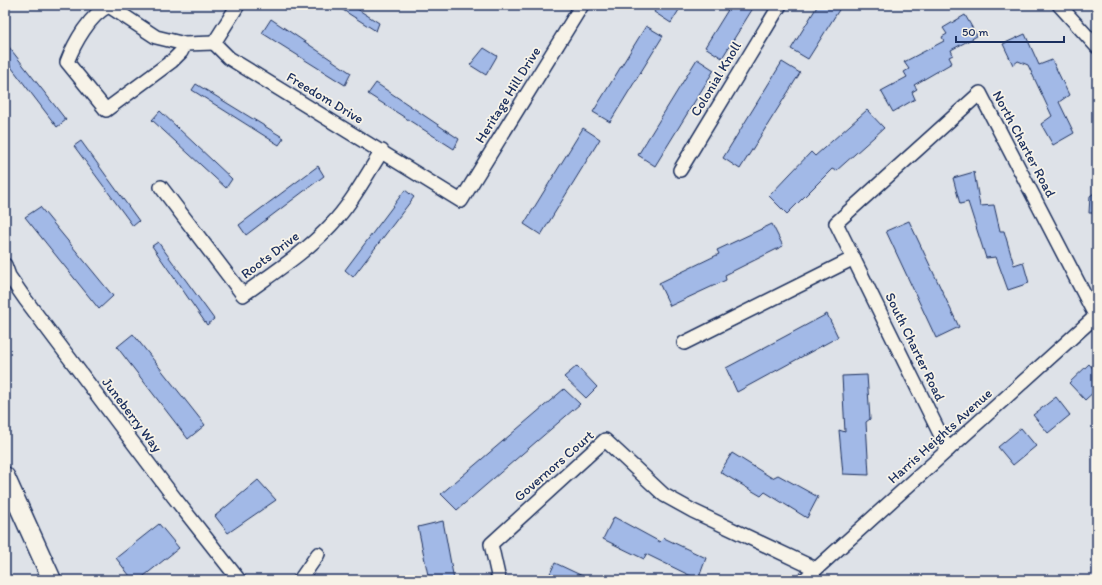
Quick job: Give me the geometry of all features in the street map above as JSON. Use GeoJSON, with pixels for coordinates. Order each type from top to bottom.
{"type":"FeatureCollection","features":[{"type":"Feature","properties":{"kind":"main road"},"geometry":{"type":"LineString","coordinates":[[5,476],[52,580]]}},
{"type":"Feature","properties":{"kind":"street"},"geometry":{"type":"LineString","coordinates":[[185,44],[181,52],[172,61],[106,110],[67,62],[72,48],[94,16],[101,9],[109,6],[156,37],[185,44],[214,43],[238,5]]}},
{"type":"Feature","properties":{"kind":"street","name":"Heritage Hill Drive"},"geometry":{"type":"LineString","coordinates":[[461,201],[582,5]]}},
{"type":"Feature","properties":{"kind":"street","name":"Colonial Knoll"},"geometry":{"type":"LineString","coordinates":[[680,170],[780,5]]}},
{"type":"Feature","properties":{"kind":"street"},"geometry":{"type":"LineString","coordinates":[[1059,5],[1097,47]]}},
{"type":"Feature","properties":{"kind":"street","name":"Freedom Drive"},"geometry":{"type":"LineString","coordinates":[[214,43],[229,58],[461,201]]}},
{"type":"Feature","properties":{"kind":"street","name":"North Charter Road"},"geometry":{"type":"LineString","coordinates":[[836,223],[980,93],[1096,316]]}},
{"type":"Feature","properties":{"kind":"street","name":"Roots Drive"},"geometry":{"type":"LineString","coordinates":[[161,187],[243,295],[310,245],[332,224],[350,202],[382,151]]}},
{"type":"Feature","properties":{"kind":"street","name":"South Charter Road"},"geometry":{"type":"LineString","coordinates":[[836,223],[948,450]]}},
{"type":"Feature","properties":{"kind":"street"},"geometry":{"type":"LineString","coordinates":[[684,343],[854,258]]}},
{"type":"Feature","properties":{"kind":"street","name":"Juneberry Way"},"geometry":{"type":"LineString","coordinates":[[5,265],[9,276],[25,299],[239,580]]}},
{"type":"Feature","properties":{"kind":"street","name":"Harris Heights Avenue"},"geometry":{"type":"LineString","coordinates":[[804,580],[1096,316]]}},
{"type":"Feature","properties":{"kind":"street","name":"Governors Court"},"geometry":{"type":"LineString","coordinates":[[499,580],[491,544],[605,440],[664,495],[816,569]]}},
{"type":"Feature","properties":{"kind":"street"},"geometry":{"type":"LineString","coordinates":[[300,580],[318,554]]}},
{"type":"Feature","properties":{"kind":"building"},"geometry":{"type":"Polygon","coordinates":[[[335,5],[351,5],[379,23],[376,31],[335,5]]]}},
{"type":"Feature","properties":{"kind":"building"},"geometry":{"type":"Polygon","coordinates":[[[658,5],[682,5],[671,23],[654,12],[658,5]]]}},
{"type":"Feature","properties":{"kind":"building"},"geometry":{"type":"Polygon","coordinates":[[[731,5],[755,5],[722,58],[705,47],[731,5]]]}},
{"type":"Feature","properties":{"kind":"building"},"geometry":{"type":"Polygon","coordinates":[[[818,5],[842,5],[808,59],[791,49],[818,5]]]}},
{"type":"Feature","properties":{"kind":"building"},"geometry":{"type":"Polygon","coordinates":[[[965,15],[977,36],[951,50],[953,55],[949,57],[952,63],[914,85],[917,89],[912,92],[915,99],[893,112],[881,91],[907,77],[904,72],[909,69],[904,62],[944,41],[942,37],[947,34],[943,28],[965,15]]]}},
{"type":"Feature","properties":{"kind":"building"},"geometry":{"type":"Polygon","coordinates":[[[271,19],[351,73],[345,85],[262,33],[271,19]]]}},
{"type":"Feature","properties":{"kind":"building"},"geometry":{"type":"Polygon","coordinates":[[[646,26],[663,36],[610,122],[593,112],[646,26]]]}},
{"type":"Feature","properties":{"kind":"building"},"geometry":{"type":"Polygon","coordinates":[[[1025,34],[1039,65],[1052,60],[1069,95],[1059,102],[1074,133],[1053,145],[1041,124],[1052,116],[1028,65],[1018,61],[1013,65],[1003,44],[1025,34]]]}},
{"type":"Feature","properties":{"kind":"building"},"geometry":{"type":"Polygon","coordinates":[[[5,42],[66,120],[57,127],[5,59],[5,42]]]}},
{"type":"Feature","properties":{"kind":"building"},"geometry":{"type":"Polygon","coordinates":[[[484,48],[497,56],[486,75],[470,65],[484,48]]]}},
{"type":"Feature","properties":{"kind":"building"},"geometry":{"type":"Polygon","coordinates":[[[697,59],[714,70],[655,166],[638,155],[697,59]]]}},
{"type":"Feature","properties":{"kind":"building"},"geometry":{"type":"Polygon","coordinates":[[[782,62],[800,73],[740,169],[723,158],[782,62]]]}},
{"type":"Feature","properties":{"kind":"building"},"geometry":{"type":"Polygon","coordinates":[[[376,83],[459,139],[454,149],[368,94],[376,83]]]}},
{"type":"Feature","properties":{"kind":"building"},"geometry":{"type":"Polygon","coordinates":[[[196,84],[284,138],[279,145],[192,90],[196,84]]]}},
{"type":"Feature","properties":{"kind":"building"},"geometry":{"type":"Polygon","coordinates":[[[867,110],[884,128],[836,171],[832,169],[787,214],[769,196],[811,152],[815,156],[867,110]]]}},
{"type":"Feature","properties":{"kind":"building"},"geometry":{"type":"Polygon","coordinates":[[[160,111],[232,179],[226,188],[152,120],[160,111]]]}},
{"type":"Feature","properties":{"kind":"building"},"geometry":{"type":"Polygon","coordinates":[[[583,128],[600,139],[541,235],[524,224],[583,128]]]}},
{"type":"Feature","properties":{"kind":"building"},"geometry":{"type":"Polygon","coordinates":[[[81,141],[139,221],[133,226],[74,146],[81,141]]]}},
{"type":"Feature","properties":{"kind":"building"},"geometry":{"type":"Polygon","coordinates":[[[318,166],[324,176],[246,235],[239,225],[318,166]]]}},
{"type":"Feature","properties":{"kind":"building"},"geometry":{"type":"Polygon","coordinates":[[[974,172],[980,206],[994,205],[1000,231],[1004,231],[1014,265],[1023,262],[1029,283],[1008,290],[996,257],[986,258],[968,202],[960,204],[953,178],[974,172]]]}},
{"type":"Feature","properties":{"kind":"building"},"geometry":{"type":"Polygon","coordinates":[[[405,190],[414,197],[353,277],[345,270],[405,190]]]}},
{"type":"Feature","properties":{"kind":"building"},"geometry":{"type":"Polygon","coordinates":[[[1097,191],[1097,213],[1089,213],[1090,196],[1097,191]]]}},
{"type":"Feature","properties":{"kind":"building"},"geometry":{"type":"Polygon","coordinates":[[[40,207],[113,296],[99,309],[25,217],[40,207]]]}},
{"type":"Feature","properties":{"kind":"building"},"geometry":{"type":"Polygon","coordinates":[[[909,221],[959,327],[936,338],[886,231],[909,221]]]}},
{"type":"Feature","properties":{"kind":"building"},"geometry":{"type":"Polygon","coordinates":[[[772,224],[783,246],[725,275],[726,280],[670,306],[659,283],[719,254],[717,250],[772,224]]]}},
{"type":"Feature","properties":{"kind":"building"},"geometry":{"type":"Polygon","coordinates":[[[158,242],[214,319],[207,325],[152,246],[158,242]]]}},
{"type":"Feature","properties":{"kind":"building"},"geometry":{"type":"Polygon","coordinates":[[[827,314],[838,337],[737,392],[726,368],[827,314]]]}},
{"type":"Feature","properties":{"kind":"building"},"geometry":{"type":"Polygon","coordinates":[[[133,334],[205,425],[188,439],[117,347],[133,334]]]}},
{"type":"Feature","properties":{"kind":"building"},"geometry":{"type":"Polygon","coordinates":[[[1089,364],[1097,373],[1097,389],[1085,400],[1069,383],[1089,364]]]}},
{"type":"Feature","properties":{"kind":"building"},"geometry":{"type":"Polygon","coordinates":[[[577,366],[597,387],[586,398],[564,377],[577,366]]]}},
{"type":"Feature","properties":{"kind":"building"},"geometry":{"type":"Polygon","coordinates":[[[867,375],[870,419],[866,422],[869,475],[843,474],[839,430],[845,432],[842,376],[867,375]]]}},
{"type":"Feature","properties":{"kind":"building"},"geometry":{"type":"Polygon","coordinates":[[[564,389],[580,404],[457,510],[441,494],[564,389]]]}},
{"type":"Feature","properties":{"kind":"building"},"geometry":{"type":"Polygon","coordinates":[[[1056,397],[1070,415],[1048,433],[1033,415],[1056,397]]]}},
{"type":"Feature","properties":{"kind":"building"},"geometry":{"type":"Polygon","coordinates":[[[1021,428],[1036,446],[1013,465],[998,447],[1021,428]]]}},
{"type":"Feature","properties":{"kind":"building"},"geometry":{"type":"Polygon","coordinates":[[[732,453],[772,478],[778,475],[818,497],[807,518],[765,492],[761,496],[720,472],[732,453]]]}},
{"type":"Feature","properties":{"kind":"building"},"geometry":{"type":"Polygon","coordinates":[[[258,480],[276,500],[228,533],[215,516],[258,480]]]}},
{"type":"Feature","properties":{"kind":"building"},"geometry":{"type":"Polygon","coordinates":[[[614,517],[660,542],[664,538],[706,558],[698,580],[694,580],[695,578],[646,554],[644,559],[603,539],[614,517]]]}},
{"type":"Feature","properties":{"kind":"building"},"geometry":{"type":"Polygon","coordinates":[[[443,521],[454,580],[429,580],[418,527],[443,521]]]}},
{"type":"Feature","properties":{"kind":"building"},"geometry":{"type":"Polygon","coordinates":[[[159,524],[179,548],[139,580],[133,580],[116,558],[159,524]]]}},
{"type":"Feature","properties":{"kind":"building"},"geometry":{"type":"Polygon","coordinates":[[[555,563],[591,580],[547,580],[555,563]]]}}]}
